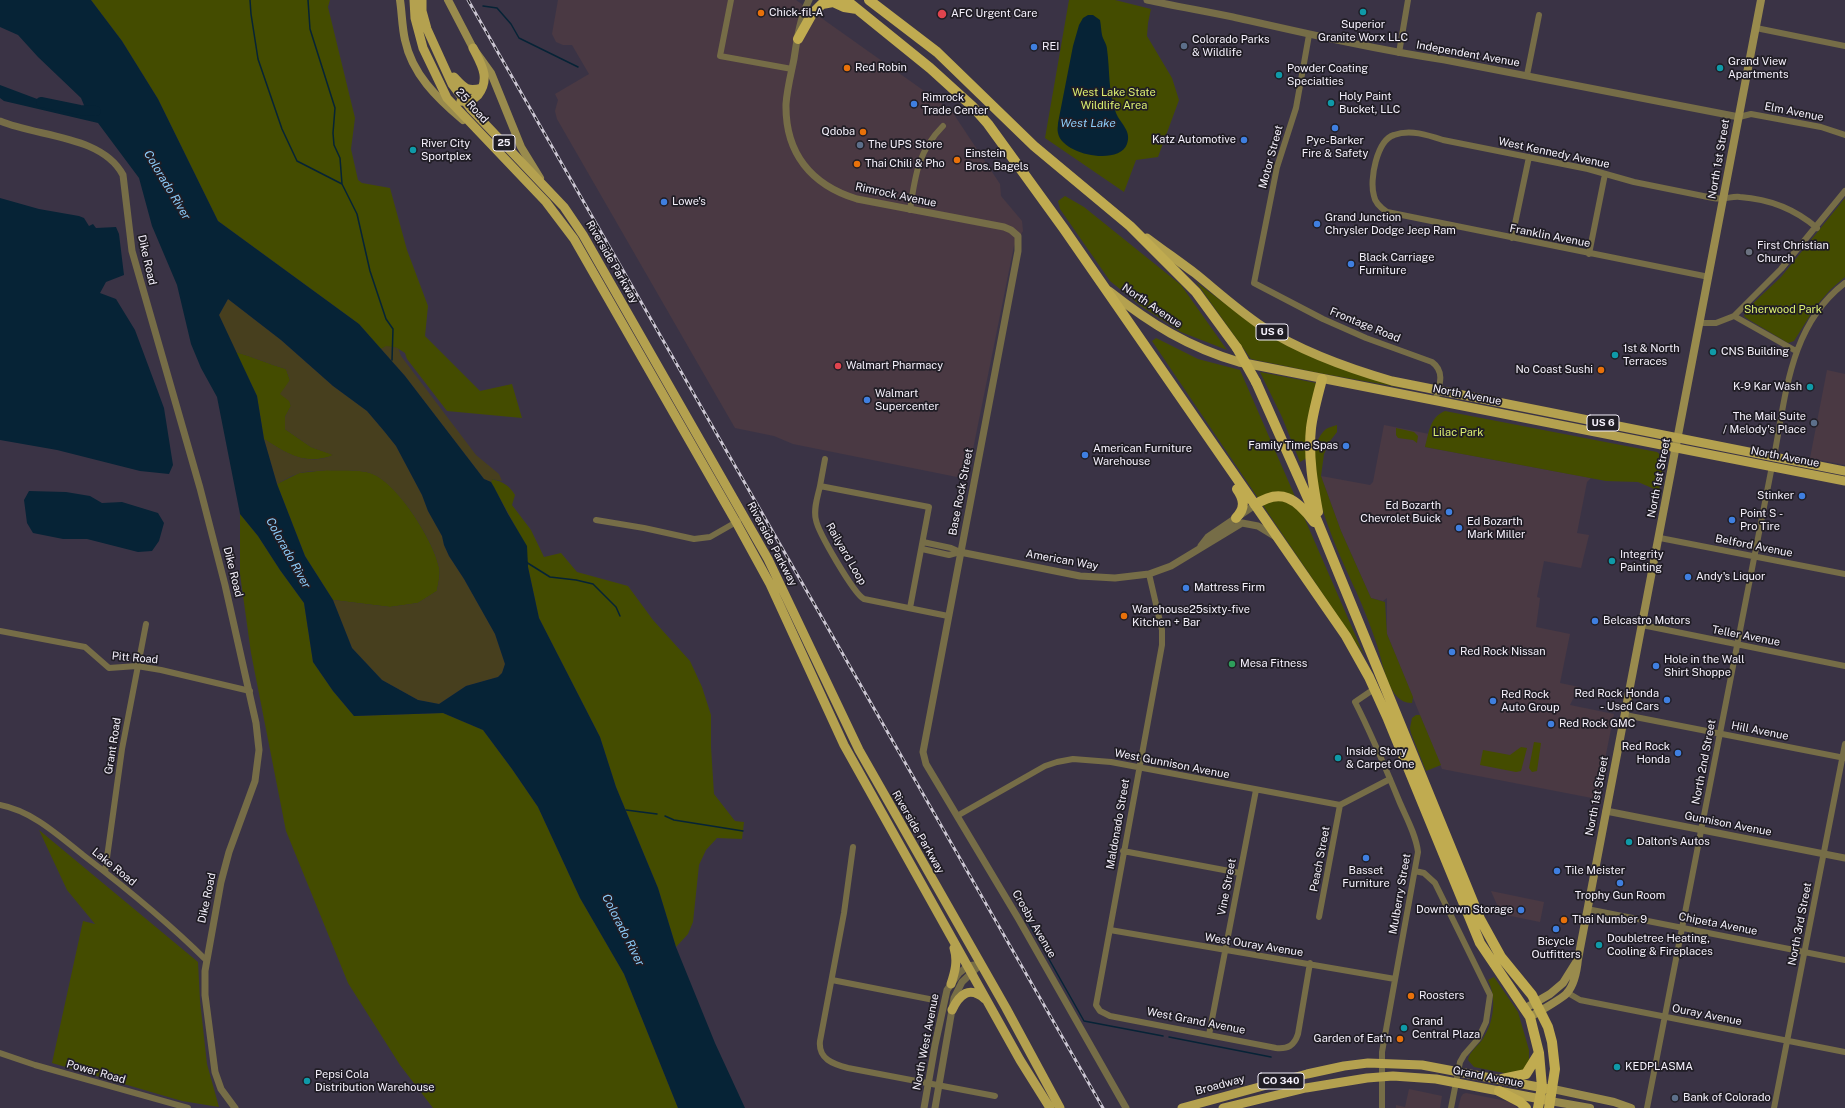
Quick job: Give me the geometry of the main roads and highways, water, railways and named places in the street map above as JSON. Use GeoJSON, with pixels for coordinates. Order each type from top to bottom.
{"type":"FeatureCollection","features":[{"type":"Feature","properties":{"kind":"highway"},"geometry":{"type":"LineString","coordinates":[[846,0],[953,89],[988,124],[1103,286],[1346,636],[1374,689],[1475,932],[1490,959],[1527,1013],[1540,1053],[1542,1087],[1539,1103]]}},
{"type":"Feature","properties":{"kind":"highway"},"geometry":{"type":"LineString","coordinates":[[869,0],[937,52],[1007,121],[1066,174],[1130,226],[1187,283],[1213,314],[1237,348],[1256,382],[1281,436],[1480,919],[1501,957],[1538,1006],[1552,1042],[1555,1068],[1553,1089],[1549,1104]]}},
{"type":"Feature","properties":{"kind":"highway"},"geometry":{"type":"LineString","coordinates":[[798,39],[812,14],[822,4],[833,2],[844,7],[858,9]]}},
{"type":"Feature","properties":{"kind":"highway"},"geometry":{"type":"LineString","coordinates":[[1322,379],[1312,427],[1310,453],[1314,491],[1323,535]]}},
{"type":"Feature","properties":{"kind":"highway"},"geometry":{"type":"LineString","coordinates":[[1205,433],[1207,444],[1242,498],[1242,510],[1236,518]]}},
{"type":"Feature","properties":{"kind":"highway"},"geometry":{"type":"LineString","coordinates":[[1255,505],[1264,498],[1274,496],[1291,500],[1307,513],[1323,535]]}},
{"type":"Feature","properties":{"kind":"highway"},"geometry":{"type":"LineString","coordinates":[[1502,1079],[1526,1074],[1540,1053]]}},
{"type":"Feature","properties":{"kind":"highway"},"geometry":{"type":"LineString","coordinates":[[1499,1091],[1520,1102],[1526,1108]]}},
{"type":"Feature","properties":{"kind":"main road"},"geometry":{"type":"LineString","coordinates":[[400,0],[405,41],[417,71],[436,96],[485,138]]}},
{"type":"Feature","properties":{"kind":"main road","name":"Riverside Parkway"},"geometry":{"type":"LineString","coordinates":[[448,0],[473,48],[493,78],[521,147],[544,184],[564,207],[580,230],[745,518],[792,605],[835,703],[859,750],[981,964],[1060,1108]]}},
{"type":"Feature","properties":{"kind":"main road","name":"North 1st Street"},"geometry":{"type":"LineString","coordinates":[[1527,1013],[1538,1006],[1568,993],[1575,978],[1587,909],[1660,538],[1761,0]]}},
{"type":"Feature","properties":{"kind":"main road","name":"25 Road"},"geometry":{"type":"LineString","coordinates":[[417,1],[415,18],[423,48],[442,89],[451,103],[534,190]]}},
{"type":"Feature","properties":{"kind":"main road","name":"25 Road"},"geometry":{"type":"LineString","coordinates":[[417,1],[438,56],[452,84],[465,101],[544,184]]}},
{"type":"Feature","properties":{"kind":"main road"},"geometry":{"type":"LineString","coordinates":[[437,77],[453,98],[465,101],[475,98],[482,88],[485,76],[473,48]]}},
{"type":"Feature","properties":{"kind":"main road"},"geometry":{"type":"LineString","coordinates":[[438,56],[461,86],[470,89],[482,88]]}},
{"type":"Feature","properties":{"kind":"main road","name":"Riverside Parkway"},"geometry":{"type":"LineString","coordinates":[[534,190],[574,239],[736,522],[770,584],[844,745],[987,1001],[1050,1108]]}},
{"type":"Feature","properties":{"kind":"main road","name":"North Avenue"},"geometry":{"type":"LineString","coordinates":[[1130,226],[1195,274],[1230,303],[1264,327],[1295,344],[1354,369],[1392,380],[1438,390],[1845,471]]}},
{"type":"Feature","properties":{"kind":"main road","name":"North Avenue"},"geometry":{"type":"LineString","coordinates":[[1103,286],[1172,336],[1197,347],[1239,362],[1845,481]]}},
{"type":"Feature","properties":{"kind":"main road"},"geometry":{"type":"LineString","coordinates":[[620,319],[628,314]]}},
{"type":"Feature","properties":{"kind":"main road"},"geometry":{"type":"LineString","coordinates":[[1730,458],[1739,456],[1768,461],[1774,457]]}},
{"type":"Feature","properties":{"kind":"main road"},"geometry":{"type":"LineString","coordinates":[[1772,466],[1779,462],[1806,468],[1817,466]]}},
{"type":"Feature","properties":{"kind":"main road"},"geometry":{"type":"LineString","coordinates":[[949,934],[956,961],[956,969],[951,984]]}},
{"type":"Feature","properties":{"kind":"main road","name":"North 1st Street"},"geometry":{"type":"LineString","coordinates":[[1538,1006],[1563,983],[1578,959]]}},
{"type":"Feature","properties":{"kind":"main road"},"geometry":{"type":"LineString","coordinates":[[952,1010],[958,998],[968,992],[979,994],[987,1001]]}},
{"type":"Feature","properties":{"kind":"main road","name":"Broadway"},"geometry":{"type":"LineString","coordinates":[[1182,1108],[1328,1068],[1381,1063],[1422,1065],[1458,1070],[1502,1079]]}},
{"type":"Feature","properties":{"kind":"main road","name":"Broadway"},"geometry":{"type":"LineString","coordinates":[[1223,1108],[1306,1088],[1382,1077]]}},
{"type":"Feature","properties":{"kind":"main road","name":"Grand Avenue"},"geometry":{"type":"LineString","coordinates":[[1382,1077],[1421,1077],[1499,1091],[1539,1103],[1590,1108]]}},
{"type":"Feature","properties":{"kind":"main road","name":"CO 340"},"geometry":{"type":"LineString","coordinates":[[1502,1079],[1553,1089]]}},
{"type":"Feature","properties":{"kind":"main road"},"geometry":{"type":"LineString","coordinates":[[1553,1089],[1614,1102],[1630,1108]]}},
{"type":"Feature","properties":{"kind":"water"},"geometry":{"type":"Polygon","coordinates":[[[0,0],[91,0],[122,41],[158,99],[218,221],[359,324],[405,376],[484,479],[491,482],[527,546],[528,567],[539,618],[600,737],[616,787],[658,888],[676,947],[715,1043],[745,1108],[678,1108],[624,974],[580,898],[538,807],[483,730],[443,713],[354,716],[333,691],[313,662],[304,603],[258,536],[240,514],[217,397],[201,368],[191,344],[177,285],[152,226],[139,178],[98,123],[4,101],[0,98],[0,85],[69,111],[86,110],[81,98],[38,57],[18,35],[0,27],[0,0]],[[228,299],[219,315],[257,396],[264,439],[277,484],[305,556],[333,600],[352,648],[382,680],[418,700],[439,704],[466,686],[498,677],[502,673],[505,664],[495,634],[464,579],[449,556],[442,536],[396,446],[367,411],[333,386],[281,340],[228,299]]]}},
{"type":"Feature","properties":{"kind":"water","name":"West Lake"},"geometry":{"type":"Polygon","coordinates":[[[1088,15],[1093,15],[1100,20],[1102,35],[1107,47],[1110,89],[1113,105],[1128,135],[1127,144],[1122,151],[1113,155],[1091,155],[1079,152],[1069,147],[1062,141],[1058,132],[1058,123],[1073,46],[1079,25],[1083,18],[1088,15]]]}},
{"type":"Feature","properties":{"kind":"water"},"geometry":{"type":"Polygon","coordinates":[[[0,198],[39,209],[79,216],[84,218],[89,226],[93,224],[96,228],[116,227],[119,234],[124,275],[106,282],[100,293],[116,299],[135,330],[164,408],[173,465],[169,474],[140,471],[57,450],[0,440],[0,198]]]}},
{"type":"Feature","properties":{"kind":"water"},"geometry":{"type":"Polygon","coordinates":[[[29,491],[66,492],[90,496],[102,503],[122,502],[158,513],[164,523],[159,541],[152,551],[138,552],[87,539],[63,539],[33,533],[27,523],[24,500],[29,491]]]}},
{"type":"Feature","properties":{"kind":"waterway"},"geometry":{"type":"LineString","coordinates":[[250,0],[258,59],[282,129],[297,161],[342,184],[357,214],[370,271],[386,319],[393,329],[392,360]]}},
{"type":"Feature","properties":{"kind":"waterway"},"geometry":{"type":"LineString","coordinates":[[308,0],[310,29],[335,108],[333,133],[334,145],[340,158],[342,184]]}},
{"type":"Feature","properties":{"kind":"waterway"},"geometry":{"type":"LineString","coordinates":[[483,6],[497,8],[511,24],[519,38],[578,67]]}},
{"type":"Feature","properties":{"kind":"waterway","name":"Colorado River"},"geometry":{"type":"LineString","coordinates":[[41,102],[80,110],[96,111]]}},
{"type":"Feature","properties":{"kind":"waterway"},"geometry":{"type":"LineString","coordinates":[[526,562],[550,577],[576,580],[593,584],[616,607],[620,616]]}},
{"type":"Feature","properties":{"kind":"waterway"},"geometry":{"type":"LineString","coordinates":[[626,810],[657,814]]}},
{"type":"Feature","properties":{"kind":"waterway"},"geometry":{"type":"LineString","coordinates":[[665,816],[674,820],[743,831]]}},
{"type":"Feature","properties":{"kind":"waterway"},"geometry":{"type":"LineString","coordinates":[[1024,915],[1084,1021],[1163,1036]]}},
{"type":"Feature","properties":{"kind":"waterway"},"geometry":{"type":"LineString","coordinates":[[1169,1037],[1271,1057]]}},
{"type":"Feature","properties":{"kind":"railway"},"geometry":{"type":"LineString","coordinates":[[468,0],[1103,1108]]}},
{"type":"Feature","properties":{"kind":"place","name":"Superior Granite Worx LLC"},"geometry":{"type":"Point","coordinates":[1363,12]}},
{"type":"Feature","properties":{"kind":"place","name":"Chick-fil-A"},"geometry":{"type":"Point","coordinates":[761,13]}},
{"type":"Feature","properties":{"kind":"place","name":"AFC Urgent Care"},"geometry":{"type":"Point","coordinates":[942,14]}},
{"type":"Feature","properties":{"kind":"place","name":"Colorado Parks & Wildlife"},"geometry":{"type":"Point","coordinates":[1184,46]}},
{"type":"Feature","properties":{"kind":"place","name":"REI"},"geometry":{"type":"Point","coordinates":[1034,47]}},
{"type":"Feature","properties":{"kind":"place","name":"Red Robin"},"geometry":{"type":"Point","coordinates":[847,68]}},
{"type":"Feature","properties":{"kind":"place","name":"Grand View Apartments"},"geometry":{"type":"Point","coordinates":[1720,68]}},
{"type":"Feature","properties":{"kind":"place","name":"Powder Coating Specialties"},"geometry":{"type":"Point","coordinates":[1279,75]}},
{"type":"Feature","properties":{"kind":"place","name":"Holy Paint Bucket, LLC"},"geometry":{"type":"Point","coordinates":[1331,103]}},
{"type":"Feature","properties":{"kind":"place","name":"Rimrock Trade Center"},"geometry":{"type":"Point","coordinates":[914,104]}},
{"type":"Feature","properties":{"kind":"place","name":"Pye-Barker Fire & Safety"},"geometry":{"type":"Point","coordinates":[1335,128]}},
{"type":"Feature","properties":{"kind":"place","name":"Qdoba"},"geometry":{"type":"Point","coordinates":[863,132]}},
{"type":"Feature","properties":{"kind":"place","name":"Katz Automotive"},"geometry":{"type":"Point","coordinates":[1244,140]}},
{"type":"Feature","properties":{"kind":"place","name":"The UPS Store"},"geometry":{"type":"Point","coordinates":[860,145]}},
{"type":"Feature","properties":{"kind":"place","name":"River City Sportplex"},"geometry":{"type":"Point","coordinates":[413,150]}},
{"type":"Feature","properties":{"kind":"place","name":"Einstein Bros. Bagels"},"geometry":{"type":"Point","coordinates":[957,160]}},
{"type":"Feature","properties":{"kind":"place","name":"Thai Chili & Pho"},"geometry":{"type":"Point","coordinates":[857,164]}},
{"type":"Feature","properties":{"kind":"place","name":"Lowe's"},"geometry":{"type":"Point","coordinates":[664,202]}},
{"type":"Feature","properties":{"kind":"place","name":"Grand Junction Chrysler Dodge Jeep Ram"},"geometry":{"type":"Point","coordinates":[1317,224]}},
{"type":"Feature","properties":{"kind":"place","name":"First Christian Church"},"geometry":{"type":"Point","coordinates":[1749,252]}},
{"type":"Feature","properties":{"kind":"place","name":"Black Carriage Furniture"},"geometry":{"type":"Point","coordinates":[1351,264]}},
{"type":"Feature","properties":{"kind":"place","name":"CNS Building"},"geometry":{"type":"Point","coordinates":[1713,352]}},
{"type":"Feature","properties":{"kind":"place","name":"1st & North Terraces"},"geometry":{"type":"Point","coordinates":[1615,355]}},
{"type":"Feature","properties":{"kind":"place","name":"Walmart Pharmacy"},"geometry":{"type":"Point","coordinates":[838,366]}},
{"type":"Feature","properties":{"kind":"place","name":"No Coast Sushi"},"geometry":{"type":"Point","coordinates":[1601,370]}},
{"type":"Feature","properties":{"kind":"place","name":"K-9 Kar Wash"},"geometry":{"type":"Point","coordinates":[1810,387]}},
{"type":"Feature","properties":{"kind":"place","name":"Walmart Supercenter"},"geometry":{"type":"Point","coordinates":[867,400]}},
{"type":"Feature","properties":{"kind":"place","name":"The Mail Suite / Melody's Place"},"geometry":{"type":"Point","coordinates":[1814,423]}},
{"type":"Feature","properties":{"kind":"place","name":"Family Time Spas"},"geometry":{"type":"Point","coordinates":[1346,446]}},
{"type":"Feature","properties":{"kind":"place","name":"American Furniture Warehouse"},"geometry":{"type":"Point","coordinates":[1085,455]}},
{"type":"Feature","properties":{"kind":"place","name":"Stinker"},"geometry":{"type":"Point","coordinates":[1802,496]}},
{"type":"Feature","properties":{"kind":"place","name":"Ed Bozarth Chevrolet Buick"},"geometry":{"type":"Point","coordinates":[1449,512]}},
{"type":"Feature","properties":{"kind":"place","name":"Point S - Pro Tire"},"geometry":{"type":"Point","coordinates":[1732,520]}},
{"type":"Feature","properties":{"kind":"place","name":"Ed Bozarth Mark Miller"},"geometry":{"type":"Point","coordinates":[1459,528]}},
{"type":"Feature","properties":{"kind":"place","name":"Integrity Painting"},"geometry":{"type":"Point","coordinates":[1612,561]}},
{"type":"Feature","properties":{"kind":"place","name":"Andy's Liquor"},"geometry":{"type":"Point","coordinates":[1688,577]}},
{"type":"Feature","properties":{"kind":"place","name":"Mattress Firm"},"geometry":{"type":"Point","coordinates":[1186,588]}},
{"type":"Feature","properties":{"kind":"place","name":"Warehouse25sixty-five Kitchen + Bar"},"geometry":{"type":"Point","coordinates":[1124,616]}},
{"type":"Feature","properties":{"kind":"place","name":"Belcastro Motors"},"geometry":{"type":"Point","coordinates":[1595,621]}},
{"type":"Feature","properties":{"kind":"place","name":"Red Rock Nissan"},"geometry":{"type":"Point","coordinates":[1452,652]}},
{"type":"Feature","properties":{"kind":"place","name":"Mesa Fitness"},"geometry":{"type":"Point","coordinates":[1232,664]}},
{"type":"Feature","properties":{"kind":"place","name":"Hole in the Wall Shirt Shoppe"},"geometry":{"type":"Point","coordinates":[1656,666]}},
{"type":"Feature","properties":{"kind":"place","name":"Red Rock Honda - Used Cars"},"geometry":{"type":"Point","coordinates":[1667,700]}},
{"type":"Feature","properties":{"kind":"place","name":"Red Rock Auto Group"},"geometry":{"type":"Point","coordinates":[1493,701]}},
{"type":"Feature","properties":{"kind":"place","name":"Red Rock GMC"},"geometry":{"type":"Point","coordinates":[1551,724]}},
{"type":"Feature","properties":{"kind":"place","name":"Red Rock Honda"},"geometry":{"type":"Point","coordinates":[1678,753]}},
{"type":"Feature","properties":{"kind":"place","name":"Inside Story & Carpet One"},"geometry":{"type":"Point","coordinates":[1338,758]}},
{"type":"Feature","properties":{"kind":"place","name":"Dalton's Autos"},"geometry":{"type":"Point","coordinates":[1629,842]}},
{"type":"Feature","properties":{"kind":"place","name":"Basset Furniture"},"geometry":{"type":"Point","coordinates":[1366,858]}},
{"type":"Feature","properties":{"kind":"place","name":"Tile Meister"},"geometry":{"type":"Point","coordinates":[1557,871]}},
{"type":"Feature","properties":{"kind":"place","name":"Trophy Gun Room"},"geometry":{"type":"Point","coordinates":[1620,883]}},
{"type":"Feature","properties":{"kind":"place","name":"Downtown Storage"},"geometry":{"type":"Point","coordinates":[1521,910]}},
{"type":"Feature","properties":{"kind":"place","name":"Thai Number 9"},"geometry":{"type":"Point","coordinates":[1564,920]}},
{"type":"Feature","properties":{"kind":"place","name":"Bicycle Outfitters"},"geometry":{"type":"Point","coordinates":[1556,929]}},
{"type":"Feature","properties":{"kind":"place","name":"Doubletree Heating, Cooling & Fireplaces"},"geometry":{"type":"Point","coordinates":[1599,945]}},
{"type":"Feature","properties":{"kind":"place","name":"Roosters"},"geometry":{"type":"Point","coordinates":[1411,996]}},
{"type":"Feature","properties":{"kind":"place","name":"Grand Central Plaza"},"geometry":{"type":"Point","coordinates":[1404,1028]}},
{"type":"Feature","properties":{"kind":"place","name":"Garden of Eat'n"},"geometry":{"type":"Point","coordinates":[1400,1039]}},
{"type":"Feature","properties":{"kind":"place","name":"KEDPLASMA"},"geometry":{"type":"Point","coordinates":[1617,1067]}},
{"type":"Feature","properties":{"kind":"place","name":"Pepsi Cola Distribution Warehouse"},"geometry":{"type":"Point","coordinates":[307,1081]}},
{"type":"Feature","properties":{"kind":"place","name":"Bank of Colorado"},"geometry":{"type":"Point","coordinates":[1675,1098]}},
{"type":"Feature","properties":{"kind":"park label","name":"West Lake State Wildlife Area"},"geometry":{"type":"Point","coordinates":[1114,99]}},
{"type":"Feature","properties":{"kind":"park label","name":"Sherwood Park"},"geometry":{"type":"Point","coordinates":[1783,310]}},
{"type":"Feature","properties":{"kind":"park label","name":"Lilac Park"},"geometry":{"type":"Point","coordinates":[1458,433]}}]}
